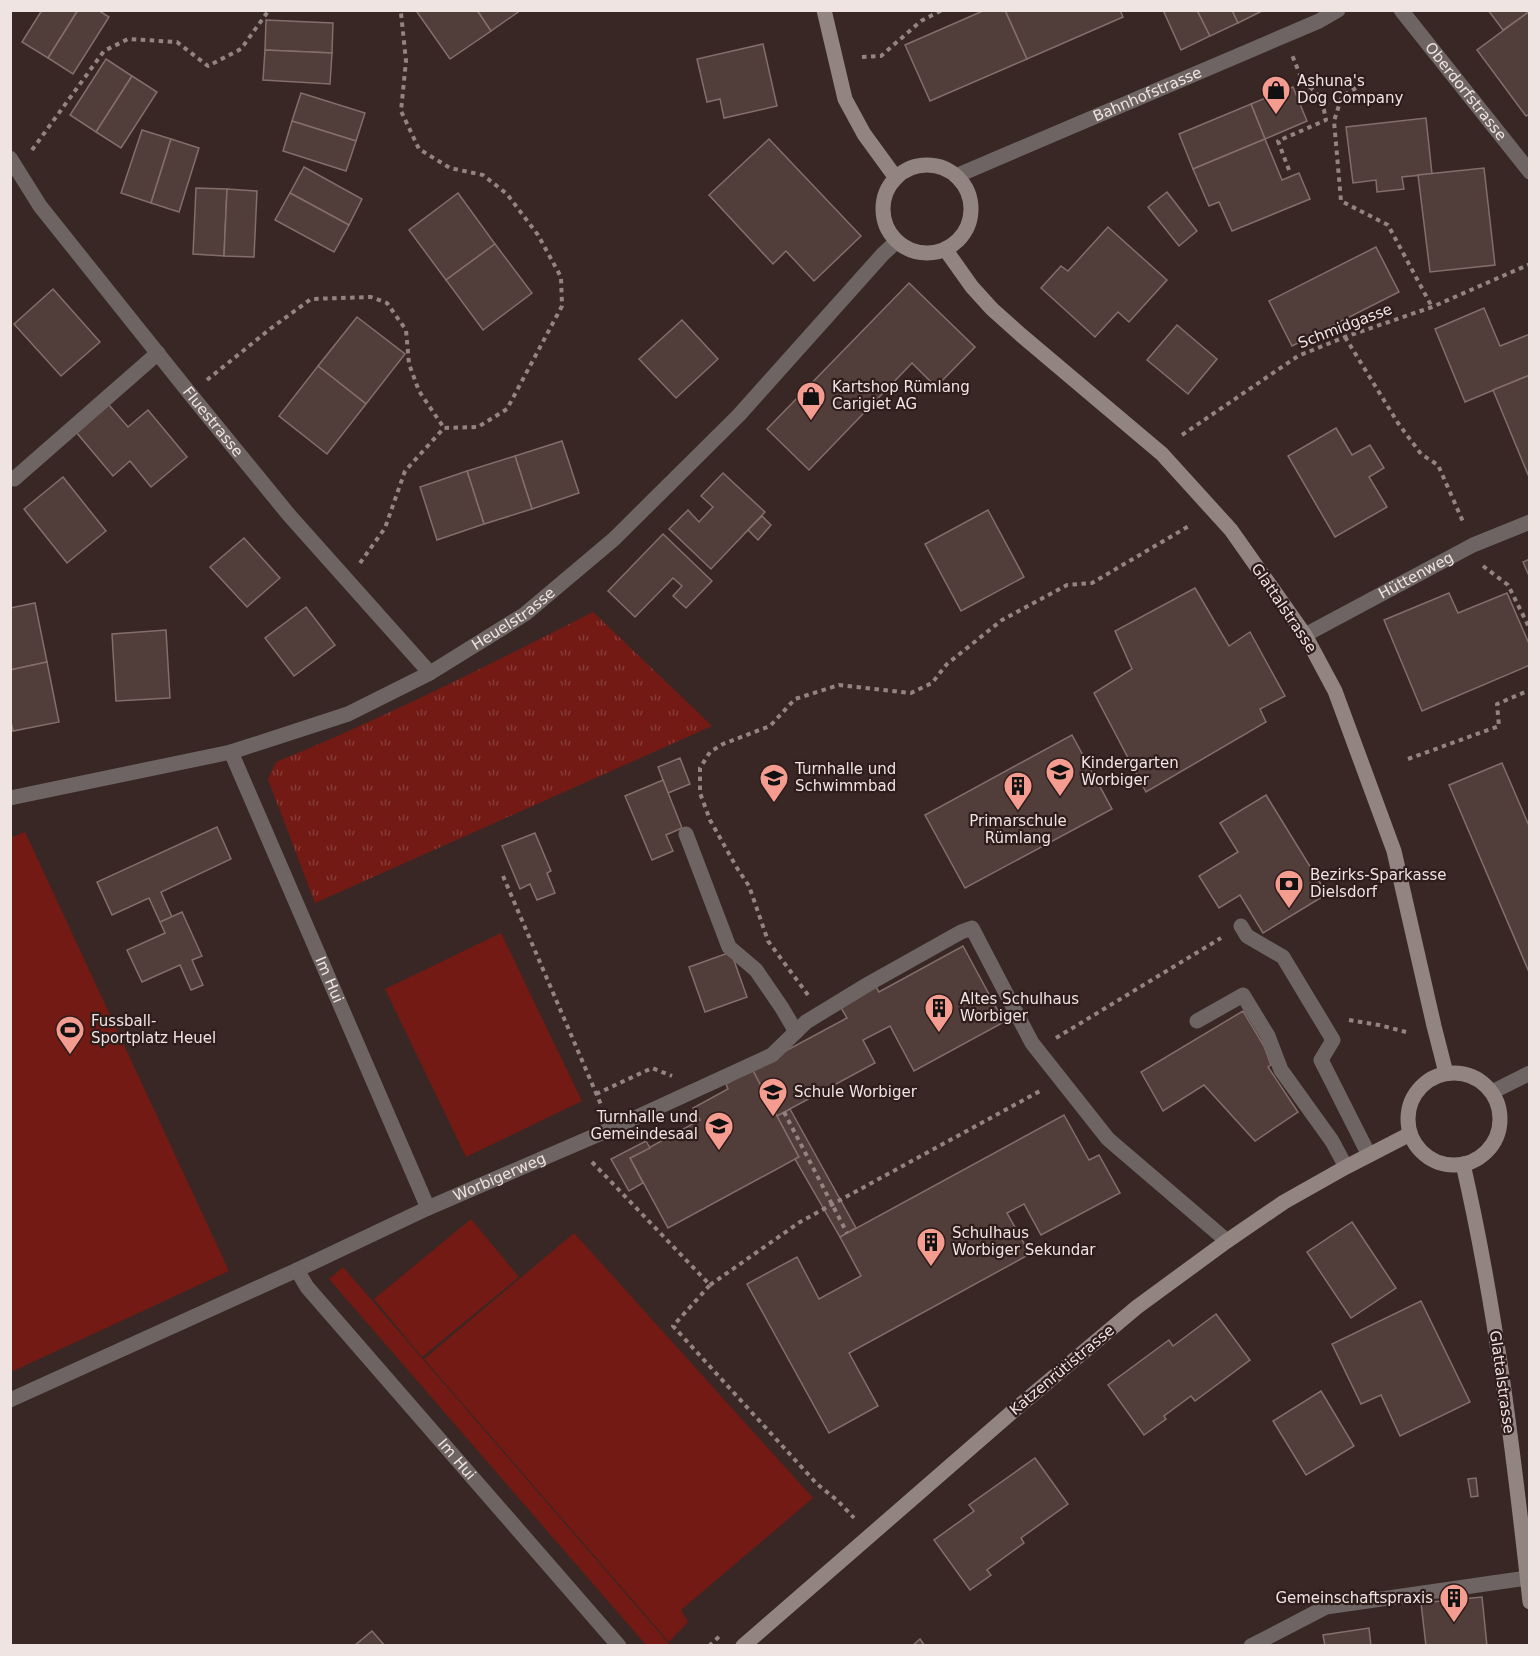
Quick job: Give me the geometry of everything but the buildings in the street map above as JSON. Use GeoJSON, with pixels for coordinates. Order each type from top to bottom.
{"type":"FeatureCollection","features":[{"type":"Feature","properties":{"kind":"street"},"geometry":{"type":"LineString","coordinates":[[824,10],[844,99],[864,134],[896,178]]}},
{"type":"Feature","properties":{"kind":"street","name":"Bahnhofstrasse"},"geometry":{"type":"LineString","coordinates":[[956,176],[1319,21],[1338,10]]}},
{"type":"Feature","properties":{"kind":"street","name":"Oberdorfstrasse"},"geometry":{"type":"LineString","coordinates":[[1401,10],[1530,172]]}},
{"type":"Feature","properties":{"kind":"street","name":"Fluestrasse"},"geometry":{"type":"LineString","coordinates":[[12,165],[40,206],[190,395],[289,514],[430,673]]}},
{"type":"Feature","properties":{"kind":"street"},"geometry":{"type":"LineString","coordinates":[[930,165],[944,168],[956,176],[966,188],[970,202],[971,215],[961,237],[945,249],[936,252],[909,249],[897,241],[885,222],[883,210],[889,187],[896,178],[906,171],[930,165]]}},
{"type":"Feature","properties":{"kind":"street","name":"Heuelstrasse"},"geometry":{"type":"LineString","coordinates":[[10,798],[231,752],[348,714],[430,673],[525,614],[615,539],[740,416],[897,241]]}},
{"type":"Feature","properties":{"kind":"street","name":"Glattalstrasse"},"geometry":{"type":"LineString","coordinates":[[945,249],[972,287],[992,309],[1162,454],[1231,530],[1305,635],[1335,690],[1394,851],[1446,1073]]}},
{"type":"Feature","properties":{"kind":"street"},"geometry":{"type":"LineString","coordinates":[[14,479],[158,353]]}},
{"type":"Feature","properties":{"kind":"street","name":"Hüttenweg"},"geometry":{"type":"LineString","coordinates":[[1305,635],[1473,545],[1530,522]]}},
{"type":"Feature","properties":{"kind":"street","name":"Im Hui"},"geometry":{"type":"LineString","coordinates":[[231,752],[428,1208]]}},
{"type":"Feature","properties":{"kind":"street"},"geometry":{"type":"LineString","coordinates":[[686,834],[729,946],[756,970],[796,1032]]}},
{"type":"Feature","properties":{"kind":"street"},"geometry":{"type":"LineString","coordinates":[[1241,926],[1247,936],[1283,957],[1333,1040],[1321,1060],[1369,1155]]}},
{"type":"Feature","properties":{"kind":"street","name":"Worbigerweg"},"geometry":{"type":"LineString","coordinates":[[10,1400],[428,1208],[772,1055],[806,1022],[972,928],[1037,1049]]}},
{"type":"Feature","properties":{"kind":"street"},"geometry":{"type":"LineString","coordinates":[[1197,1021],[1243,995],[1268,1036],[1281,1070],[1332,1141],[1346,1167]]}},
{"type":"Feature","properties":{"kind":"street"},"geometry":{"type":"LineString","coordinates":[[1037,1049],[1108,1139],[1227,1240]]}},
{"type":"Feature","properties":{"kind":"street"},"geometry":{"type":"LineString","coordinates":[[1460,1072],[1472,1076],[1492,1092],[1499,1106],[1501,1121],[1490,1149],[1477,1159],[1463,1164],[1450,1165],[1437,1162],[1417,1146],[1410,1134],[1408,1118],[1411,1102],[1419,1089],[1431,1078],[1446,1073],[1460,1072]]}},
{"type":"Feature","properties":{"kind":"street"},"geometry":{"type":"LineString","coordinates":[[1492,1092],[1530,1073]]}},
{"type":"Feature","properties":{"kind":"street","name":"Katzenrütistrasse"},"geometry":{"type":"LineString","coordinates":[[743,1646],[941,1473],[1169,1282],[1284,1202],[1410,1134]]}},
{"type":"Feature","properties":{"kind":"street","name":"Glattalstrasse"},"geometry":{"type":"LineString","coordinates":[[1463,1164],[1474,1214],[1510,1438],[1524,1508],[1530,1602]]}},
{"type":"Feature","properties":{"kind":"street","name":"Im Hui"},"geometry":{"type":"LineString","coordinates":[[297,1270],[307,1287],[619,1646]]}},
{"type":"Feature","properties":{"kind":"street"},"geometry":{"type":"LineString","coordinates":[[1251,1646],[1326,1607],[1527,1578]]}},
{"type":"Feature","properties":{"kind":"path"},"geometry":{"type":"LineString","coordinates":[[12,165],[32,150],[104,51],[128,39],[177,42],[208,66],[241,49],[269,10]]}},
{"type":"Feature","properties":{"kind":"path"},"geometry":{"type":"LineString","coordinates":[[862,57],[881,56],[921,21],[942,10]]}},
{"type":"Feature","properties":{"kind":"path"},"geometry":{"type":"LineString","coordinates":[[346,580],[385,528],[405,471],[444,428],[478,427],[507,409],[562,306],[561,277],[538,235],[507,194],[483,175],[450,168],[419,149],[402,111],[406,61],[401,11]]}},
{"type":"Feature","properties":{"kind":"path"},"geometry":{"type":"LineString","coordinates":[[1291,53],[1303,82],[1316,92],[1326,120]]}},
{"type":"Feature","properties":{"kind":"path"},"geometry":{"type":"LineString","coordinates":[[1356,88],[1342,96],[1334,121],[1341,201],[1388,225],[1432,307]]}},
{"type":"Feature","properties":{"kind":"path"},"geometry":{"type":"LineString","coordinates":[[1289,170],[1278,141],[1326,120],[1334,121]]}},
{"type":"Feature","properties":{"kind":"path","name":"Schmidgasse"},"geometry":{"type":"LineString","coordinates":[[1182,435],[1298,356],[1432,307],[1530,264]]}},
{"type":"Feature","properties":{"kind":"path"},"geometry":{"type":"LineString","coordinates":[[190,395],[216,371],[311,299],[371,297],[387,303],[406,330],[410,364],[418,391],[444,428]]}},
{"type":"Feature","properties":{"kind":"path"},"geometry":{"type":"LineString","coordinates":[[1345,337],[1420,454],[1438,465],[1484,568],[1508,585],[1530,629]]}},
{"type":"Feature","properties":{"kind":"path"},"geometry":{"type":"LineString","coordinates":[[821,1013],[768,941],[749,886],[710,820],[700,793],[700,768],[710,752],[723,744],[770,726],[795,699],[839,685],[911,693],[932,683],[946,664],[1002,620],[1067,585],[1092,583],[1189,526]]}},
{"type":"Feature","properties":{"kind":"path"},"geometry":{"type":"LineString","coordinates":[[1408,759],[1499,726],[1497,704],[1530,690]]}},
{"type":"Feature","properties":{"kind":"path"},"geometry":{"type":"LineString","coordinates":[[503,876],[605,1113]]}},
{"type":"Feature","properties":{"kind":"path"},"geometry":{"type":"LineString","coordinates":[[1037,1049],[1218,940]]}},
{"type":"Feature","properties":{"kind":"path"},"geometry":{"type":"LineString","coordinates":[[1318,1016],[1379,1025],[1406,1032]]}},
{"type":"Feature","properties":{"kind":"path"},"geometry":{"type":"LineString","coordinates":[[596,1094],[645,1070]]}},
{"type":"Feature","properties":{"kind":"path"},"geometry":{"type":"LineString","coordinates":[[854,1518],[817,1484],[673,1326],[710,1285],[800,1222],[1061,1079]]}},
{"type":"Feature","properties":{"kind":"path"},"geometry":{"type":"LineString","coordinates":[[784,1112],[847,1233]]}},
{"type":"Feature","properties":{"kind":"path"},"geometry":{"type":"LineString","coordinates":[[575,1144],[710,1285]]}},
{"type":"Feature","properties":{"kind":"green space"},"geometry":{"type":"Polygon","coordinates":[[[593,612],[712,726],[315,903],[268,779],[276,762],[396,709],[593,612]]]}},
{"type":"Feature","properties":{"kind":"green space","name":"Fussball- Sportplatz Heuel"},"geometry":{"type":"Polygon","coordinates":[[[25,832],[229,1271],[11,1372],[10,838],[25,832]]]}},
{"type":"Feature","properties":{"kind":"green space"},"geometry":{"type":"Polygon","coordinates":[[[501,933],[582,1101],[466,1157],[385,989],[501,933]]]}},
{"type":"Feature","properties":{"kind":"green space"},"geometry":{"type":"Polygon","coordinates":[[[471,1219],[519,1277],[422,1357],[374,1299],[471,1219]]]}},
{"type":"Feature","properties":{"kind":"green space"},"geometry":{"type":"Polygon","coordinates":[[[574,1233],[813,1498],[681,1610],[688,1622],[669,1642],[424,1359],[574,1233]]]}},
{"type":"Feature","properties":{"kind":"green space"},"geometry":{"type":"Polygon","coordinates":[[[343,1267],[670,1645],[646,1645],[329,1279],[343,1267]]]}},
{"type":"Feature","properties":{"kind":"place","name":"Ashuna's Dog Company"},"geometry":{"type":"Point","coordinates":[1276,116]}},
{"type":"Feature","properties":{"kind":"place","name":"Kartshop Rümlang Carigiet AG"},"geometry":{"type":"Point","coordinates":[811,422]}},
{"type":"Feature","properties":{"kind":"place","name":"Kindergarten Worbiger"},"geometry":{"type":"Point","coordinates":[1060,798]}},
{"type":"Feature","properties":{"kind":"place","name":"Turnhalle und Schwimmbad"},"geometry":{"type":"Point","coordinates":[774,804]}},
{"type":"Feature","properties":{"kind":"place","name":"Primarschule Rümlang"},"geometry":{"type":"Point","coordinates":[1018,812]}},
{"type":"Feature","properties":{"kind":"place","name":"Bezirks-Sparkasse Dielsdorf"},"geometry":{"type":"Point","coordinates":[1289,910]}},
{"type":"Feature","properties":{"kind":"place","name":"Altes Schulhaus Worbiger"},"geometry":{"type":"Point","coordinates":[939,1034]}},
{"type":"Feature","properties":{"kind":"place","name":"Fussball- Sportplatz Heuel"},"geometry":{"type":"Point","coordinates":[70,1056]}},
{"type":"Feature","properties":{"kind":"place","name":"Schule Worbiger"},"geometry":{"type":"Point","coordinates":[773,1118]}},
{"type":"Feature","properties":{"kind":"place","name":"Turnhalle und Gemeindesaal"},"geometry":{"type":"Point","coordinates":[719,1152]}},
{"type":"Feature","properties":{"kind":"place","name":"Schulhaus Worbiger Sekundar"},"geometry":{"type":"Point","coordinates":[931,1268]}},
{"type":"Feature","properties":{"kind":"place","name":"Gemeinschaftspraxis"},"geometry":{"type":"Point","coordinates":[1454,1624]}}]}
